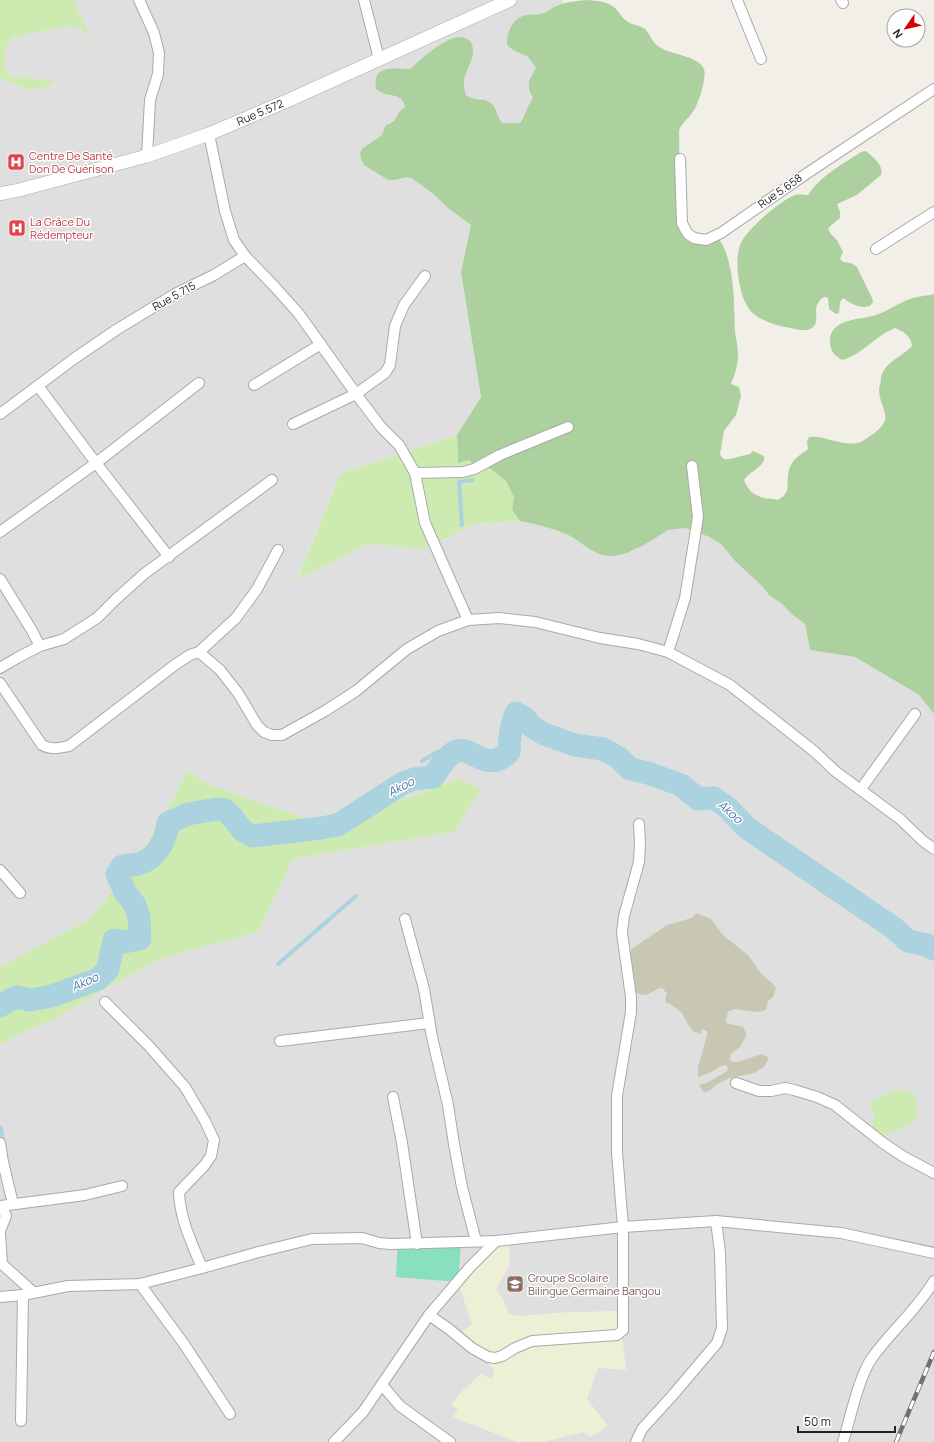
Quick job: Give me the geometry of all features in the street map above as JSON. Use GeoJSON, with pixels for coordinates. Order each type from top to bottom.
{"type":"FeatureCollection","features":[{"type":"Feature","properties":{"kind":"street"},"geometry":{"type":"LineString","coordinates":[[140,0],[154,33],[159,53],[158,74],[150,100],[147,156]]}},
{"type":"Feature","properties":{"kind":"street"},"geometry":{"type":"LineString","coordinates":[[364,0],[379,59]]}},
{"type":"Feature","properties":{"kind":"street","name":"Rue 5.572"},"geometry":{"type":"LineString","coordinates":[[0,194],[147,156],[209,134],[510,0]]}},
{"type":"Feature","properties":{"kind":"street"},"geometry":{"type":"LineString","coordinates":[[737,0],[761,59]]}},
{"type":"Feature","properties":{"kind":"street","name":"Rue 5.658"},"geometry":{"type":"LineString","coordinates":[[680,159],[682,223],[688,234],[694,238],[706,240],[721,233],[819,165],[934,89]]}},
{"type":"Feature","properties":{"kind":"street"},"geometry":{"type":"LineString","coordinates":[[209,134],[225,212],[234,240],[245,256],[294,309],[356,394],[398,445],[415,473],[425,523],[468,620]]}},
{"type":"Feature","properties":{"kind":"street"},"geometry":{"type":"LineString","coordinates":[[876,249],[934,212]]}},
{"type":"Feature","properties":{"kind":"street","name":"Rue 5.715"},"geometry":{"type":"LineString","coordinates":[[0,414],[75,358],[116,330],[175,294],[214,275],[245,256]]}},
{"type":"Feature","properties":{"kind":"street"},"geometry":{"type":"LineString","coordinates":[[293,424],[356,394],[386,373],[390,364],[395,326],[404,305],[425,276]]}},
{"type":"Feature","properties":{"kind":"street"},"geometry":{"type":"LineString","coordinates":[[254,385],[321,344]]}},
{"type":"Feature","properties":{"kind":"street"},"geometry":{"type":"LineString","coordinates":[[0,532],[96,463],[199,383]]}},
{"type":"Feature","properties":{"kind":"street"},"geometry":{"type":"LineString","coordinates":[[38,386],[169,557]]}},
{"type":"Feature","properties":{"kind":"street"},"geometry":{"type":"LineString","coordinates":[[415,473],[463,472],[474,469],[500,455],[568,427]]}},
{"type":"Feature","properties":{"kind":"street"},"geometry":{"type":"LineString","coordinates":[[668,652],[685,598],[698,517],[692,466]]}},
{"type":"Feature","properties":{"kind":"street"},"geometry":{"type":"LineString","coordinates":[[0,668],[40,646],[64,639],[97,618],[144,574],[169,557],[225,513],[272,480]]}},
{"type":"Feature","properties":{"kind":"street"},"geometry":{"type":"LineString","coordinates":[[0,683],[42,745],[49,748],[69,746],[176,664],[190,655],[199,652],[236,618],[256,589],[278,550]]}},
{"type":"Feature","properties":{"kind":"street"},"geometry":{"type":"LineString","coordinates":[[0,579],[40,646]]}},
{"type":"Feature","properties":{"kind":"street"},"geometry":{"type":"LineString","coordinates":[[199,652],[220,670],[238,693],[264,732],[272,735],[282,735],[325,711],[356,691],[407,649],[438,631],[468,620],[499,618],[535,622],[600,638],[638,644],[668,652],[730,685],[814,752],[834,771],[861,789],[934,849]]}},
{"type":"Feature","properties":{"kind":"street"},"geometry":{"type":"LineString","coordinates":[[861,789],[915,714]]}},
{"type":"Feature","properties":{"kind":"street"},"geometry":{"type":"LineString","coordinates":[[429,1315],[472,1348],[488,1357],[495,1358],[532,1341],[617,1335],[623,1330],[623,1227],[617,1152],[617,1096],[631,1012],[631,997],[622,933],[624,916],[639,862],[639,824]]}},
{"type":"Feature","properties":{"kind":"street"},"geometry":{"type":"LineString","coordinates":[[0,870],[20,893]]}},
{"type":"Feature","properties":{"kind":"street"},"geometry":{"type":"LineString","coordinates":[[405,919],[424,989],[429,1022],[448,1105],[462,1187],[476,1241]]}},
{"type":"Feature","properties":{"kind":"street"},"geometry":{"type":"LineString","coordinates":[[105,1002],[148,1045],[185,1087],[205,1121],[214,1140],[211,1156],[204,1166],[179,1192],[179,1206],[183,1221],[202,1268]]}},
{"type":"Feature","properties":{"kind":"street"},"geometry":{"type":"LineString","coordinates":[[280,1041],[429,1022]]}},
{"type":"Feature","properties":{"kind":"street"},"geometry":{"type":"LineString","coordinates":[[736,1083],[759,1091],[771,1091],[785,1088],[794,1090],[835,1105],[904,1157],[934,1173]]}},
{"type":"Feature","properties":{"kind":"street"},"geometry":{"type":"LineString","coordinates":[[393,1097],[402,1143],[417,1244]]}},
{"type":"Feature","properties":{"kind":"street"},"geometry":{"type":"LineString","coordinates":[[0,1143],[3,1162],[14,1204]]}},
{"type":"Feature","properties":{"kind":"street"},"geometry":{"type":"LineString","coordinates":[[0,1231],[6,1216],[1,1206],[86,1195],[122,1186]]}},
{"type":"Feature","properties":{"kind":"street"},"geometry":{"type":"LineString","coordinates":[[636,1442],[642,1429],[717,1343],[722,1328],[720,1252],[716,1221]]}},
{"type":"Feature","properties":{"kind":"street"},"geometry":{"type":"LineString","coordinates":[[0,1297],[68,1286],[140,1284],[255,1253],[312,1240],[362,1238],[379,1243],[417,1244],[496,1241],[623,1227],[716,1221],[841,1233],[934,1253]]}},
{"type":"Feature","properties":{"kind":"street"},"geometry":{"type":"LineString","coordinates":[[0,1234],[2,1264],[28,1293],[22,1421]]}},
{"type":"Feature","properties":{"kind":"street"},"geometry":{"type":"LineString","coordinates":[[334,1442],[362,1412],[429,1315],[470,1267],[496,1241]]}},
{"type":"Feature","properties":{"kind":"street"},"geometry":{"type":"LineString","coordinates":[[843,1442],[862,1379],[871,1359],[909,1316],[927,1293],[934,1281]]}},
{"type":"Feature","properties":{"kind":"street"},"geometry":{"type":"LineString","coordinates":[[140,1284],[184,1344],[230,1414]]}},
{"type":"Feature","properties":{"kind":"street"},"geometry":{"type":"LineString","coordinates":[[382,1385],[400,1406],[450,1442]]}},
{"type":"Feature","properties":{"kind":"shaded area"},"geometry":{"type":"Polygon","coordinates":[[[74,0],[563,0],[563,3],[543,13],[526,15],[513,50],[528,57],[536,68],[528,85],[533,98],[529,103],[525,116],[520,123],[502,123],[498,119],[496,110],[481,98],[470,98],[466,95],[463,81],[472,58],[442,43],[410,69],[384,69],[384,94],[394,95],[402,99],[405,107],[399,112],[394,121],[385,126],[382,135],[363,148],[361,160],[365,166],[388,180],[407,177],[413,179],[471,225],[461,272],[481,397],[457,435],[340,474],[297,579],[368,544],[426,549],[474,524],[520,521],[544,526],[568,535],[602,555],[615,556],[634,551],[668,530],[686,528],[709,537],[721,544],[735,561],[761,585],[770,596],[781,603],[805,624],[810,650],[855,657],[919,695],[934,714],[934,1442],[0,1442],[0,1044],[52,1020],[160,959],[258,932],[293,859],[454,832],[459,779],[328,826],[213,786],[187,771],[161,824],[91,918],[0,967],[0,78],[28,90],[55,82],[11,76],[4,67],[6,49],[12,37],[75,26],[87,32],[94,45],[74,0]]]}},
{"type":"Feature","properties":{"kind":"shaded area"},"geometry":{"type":"Polygon","coordinates":[[[696,913],[711,919],[723,935],[749,956],[762,975],[776,988],[773,997],[768,1001],[766,1009],[763,1011],[757,1012],[734,1009],[728,1012],[726,1020],[726,1023],[743,1027],[746,1032],[746,1036],[740,1047],[731,1054],[730,1060],[737,1062],[762,1054],[768,1057],[764,1067],[754,1073],[730,1078],[717,1084],[709,1091],[704,1093],[699,1085],[706,1083],[726,1072],[728,1069],[727,1066],[723,1065],[698,1077],[698,1067],[707,1031],[702,1029],[701,1034],[693,1031],[682,1013],[665,1002],[667,992],[665,992],[664,989],[660,988],[646,995],[633,993],[628,954],[633,948],[667,925],[692,918],[696,913]]]}},
{"type":"Feature","properties":{"kind":"shaded area"},"geometry":{"type":"Polygon","coordinates":[[[509,1244],[510,1264],[496,1289],[504,1301],[509,1314],[518,1316],[570,1312],[619,1311],[626,1370],[598,1368],[587,1399],[608,1426],[591,1437],[583,1432],[544,1442],[517,1442],[453,1417],[458,1410],[452,1405],[463,1390],[481,1374],[492,1379],[494,1374],[494,1369],[461,1337],[463,1331],[472,1324],[459,1285],[498,1245],[509,1244]]]}},
{"type":"Feature","properties":{"kind":"green space"},"geometry":{"type":"Polygon","coordinates":[[[0,0],[74,0],[98,54],[88,35],[81,29],[75,27],[69,26],[12,37],[6,49],[4,67],[10,76],[56,81],[46,87],[28,90],[0,78],[0,0]]]}},
{"type":"Feature","properties":{"kind":"green space"},"geometry":{"type":"Polygon","coordinates":[[[586,0],[603,2],[614,7],[627,21],[645,29],[658,46],[696,61],[701,64],[704,69],[705,73],[703,85],[697,104],[679,130],[680,190],[676,198],[690,236],[719,239],[728,259],[733,284],[735,332],[738,354],[736,369],[731,384],[739,387],[741,396],[736,415],[724,431],[720,454],[725,459],[732,459],[750,454],[753,451],[764,456],[761,465],[744,480],[751,492],[764,498],[777,500],[782,497],[787,490],[788,472],[791,464],[808,449],[807,442],[809,437],[851,444],[861,442],[880,428],[884,423],[885,418],[879,390],[882,374],[892,361],[905,353],[912,346],[909,337],[895,328],[882,335],[863,350],[842,360],[832,350],[830,344],[831,333],[835,328],[847,321],[876,315],[913,298],[934,294],[934,714],[919,695],[855,657],[810,650],[805,624],[781,603],[770,596],[761,585],[735,561],[721,544],[709,537],[686,528],[668,530],[628,553],[610,556],[602,555],[594,552],[572,537],[544,526],[520,521],[512,510],[514,497],[506,481],[485,465],[472,463],[469,460],[458,463],[457,435],[481,397],[461,272],[471,225],[413,179],[407,177],[388,180],[365,166],[361,160],[360,153],[363,148],[382,135],[385,126],[394,121],[399,112],[405,107],[404,103],[400,99],[395,96],[384,94],[376,89],[377,75],[385,70],[410,69],[429,52],[446,41],[462,37],[470,41],[473,49],[473,55],[464,80],[466,95],[491,103],[495,107],[502,123],[520,123],[533,98],[529,89],[529,83],[536,68],[528,57],[513,50],[507,45],[511,26],[522,16],[539,14],[563,4],[586,0]]]}},
{"type":"Feature","properties":{"kind":"green space"},"geometry":{"type":"Polygon","coordinates":[[[866,151],[875,159],[881,168],[881,175],[857,195],[837,204],[840,212],[840,218],[828,228],[830,233],[837,240],[843,252],[840,259],[843,262],[851,263],[857,267],[873,302],[870,306],[862,307],[843,298],[840,302],[839,313],[836,314],[829,309],[828,298],[822,298],[816,308],[816,323],[812,328],[806,330],[777,325],[765,321],[754,314],[745,301],[739,280],[739,250],[744,237],[765,216],[789,198],[795,195],[808,195],[825,176],[861,152],[866,151]]]}},
{"type":"Feature","properties":{"kind":"green space"},"geometry":{"type":"Polygon","coordinates":[[[457,435],[458,462],[469,460],[485,465],[506,481],[514,497],[512,510],[520,521],[474,524],[426,549],[368,544],[297,580],[340,474],[457,435]]]}},
{"type":"Feature","properties":{"kind":"green space"},"geometry":{"type":"Polygon","coordinates":[[[187,771],[213,786],[328,826],[459,779],[481,789],[454,832],[293,859],[258,932],[160,959],[52,1020],[0,1044],[0,967],[91,918],[161,824],[187,771]]]}},
{"type":"Feature","properties":{"kind":"green space"},"geometry":{"type":"Polygon","coordinates":[[[895,1090],[904,1090],[914,1094],[917,1104],[917,1112],[913,1121],[909,1124],[879,1139],[871,1130],[874,1115],[870,1107],[874,1101],[895,1090]]]}},
{"type":"Feature","properties":{"kind":"green space"},"geometry":{"type":"Polygon","coordinates":[[[398,1238],[461,1243],[458,1282],[396,1277],[398,1238]]]}},
{"type":"Feature","properties":{"kind":"waterway"},"geometry":{"type":"LineString","coordinates":[[462,525],[459,482],[473,480]]}},
{"type":"Feature","properties":{"kind":"waterway","name":"Akoo"},"geometry":{"type":"LineString","coordinates":[[0,1006],[17,997],[30,1000],[52,996],[98,979],[108,969],[114,940],[124,942],[140,939],[139,917],[135,905],[125,892],[117,874],[122,866],[141,863],[152,856],[163,841],[168,823],[188,814],[217,809],[225,810],[243,831],[253,836],[338,825],[403,783],[414,779],[433,777],[446,759],[456,751],[462,750],[486,760],[493,761],[501,758],[509,752],[509,742],[516,713],[525,718],[531,726],[544,734],[575,745],[603,749],[619,758],[630,769],[648,773],[681,785],[698,799],[714,798],[728,808],[747,828],[895,929],[908,941],[927,945],[934,949]]}},
{"type":"Feature","properties":{"kind":"waterway"},"geometry":{"type":"LineString","coordinates":[[422,761],[437,752],[450,747],[455,752]]}},
{"type":"Feature","properties":{"kind":"waterway"},"geometry":{"type":"LineString","coordinates":[[278,964],[356,896]]}},
{"type":"Feature","properties":{"kind":"waterway"},"geometry":{"type":"LineString","coordinates":[[1,1128],[3,1143]]}},
{"type":"Feature","properties":{"kind":"railway"},"geometry":{"type":"LineString","coordinates":[[896,1442],[934,1352]]}},
{"type":"Feature","properties":{"kind":"place","name":"Centre De Santé Don De Guérison"},"geometry":{"type":"Point","coordinates":[16,162]}},
{"type":"Feature","properties":{"kind":"place","name":"La Grâce Du Rédempteur"},"geometry":{"type":"Point","coordinates":[17,228]}},
{"type":"Feature","properties":{"kind":"place","name":"Groupe Scolaire Bilingue Germaine Bangou"},"geometry":{"type":"Point","coordinates":[515,1284]}}]}
